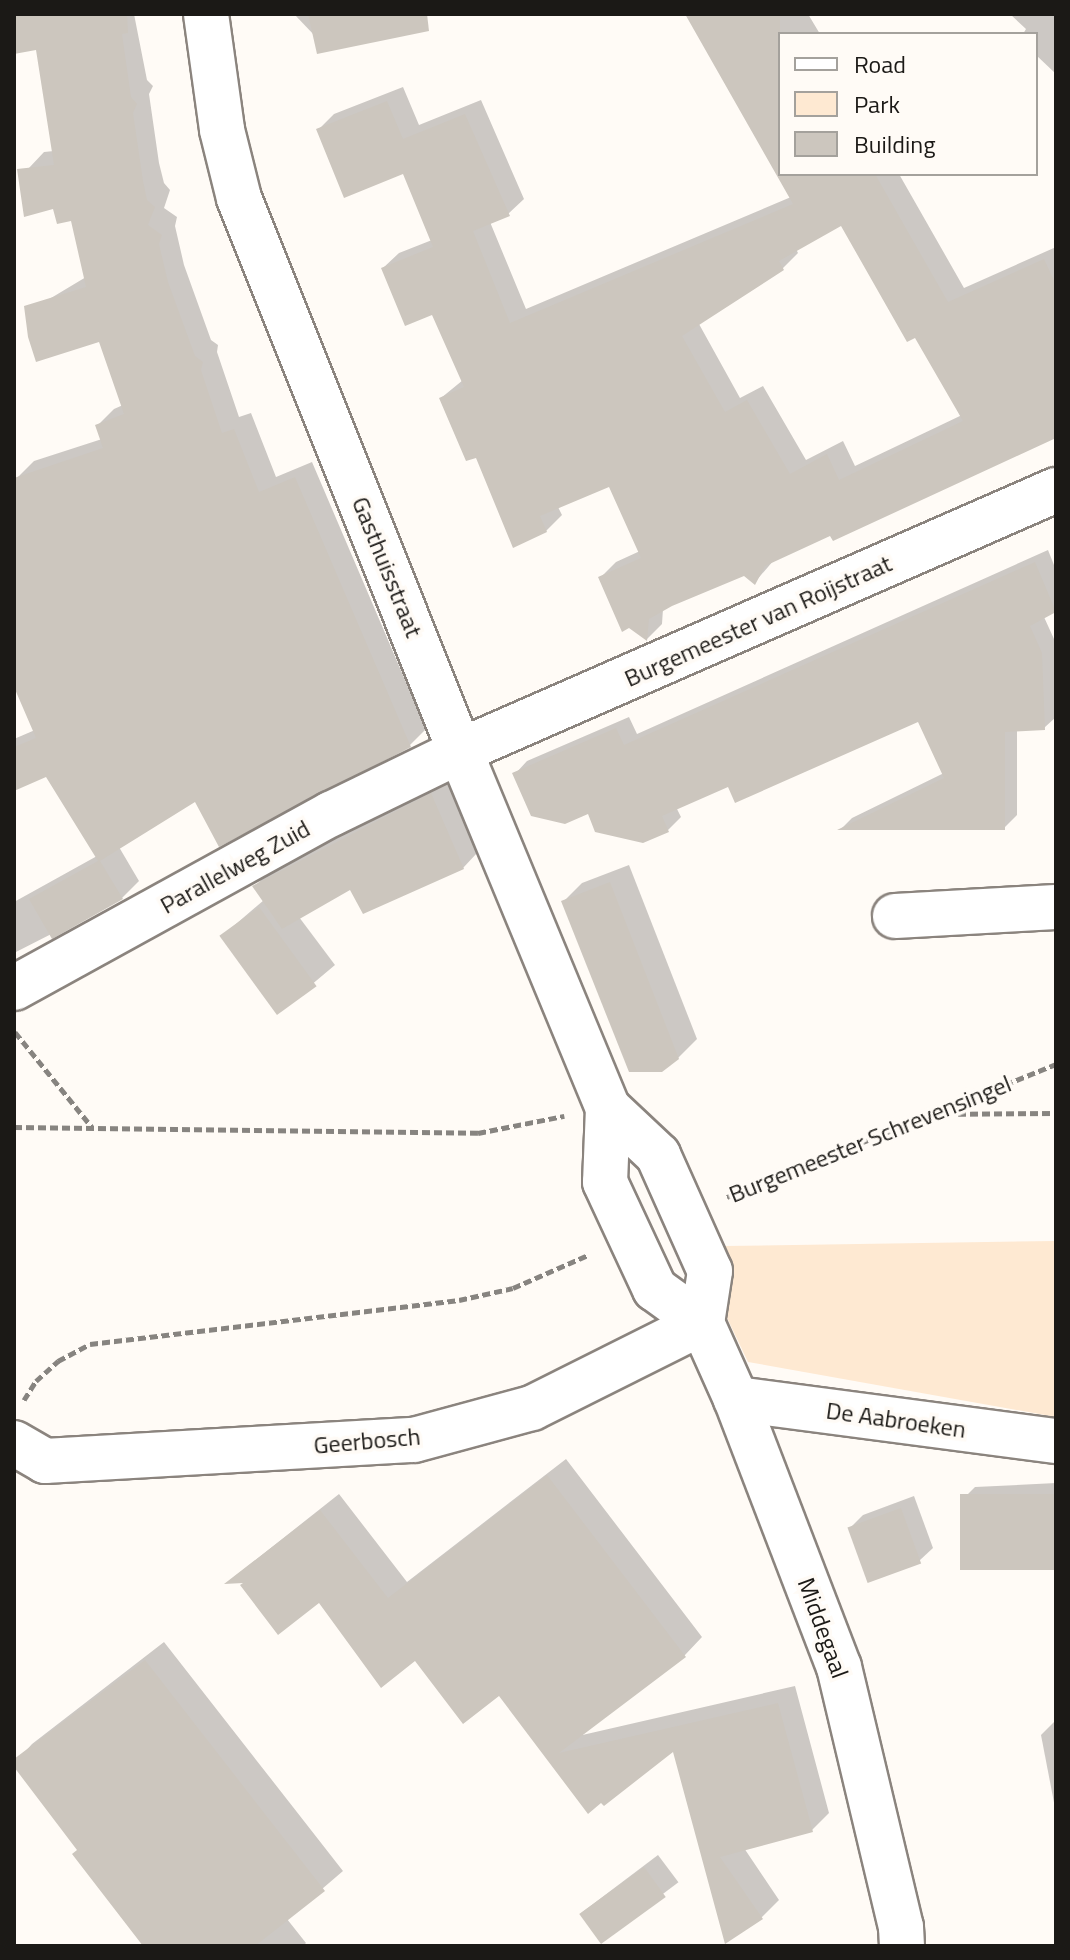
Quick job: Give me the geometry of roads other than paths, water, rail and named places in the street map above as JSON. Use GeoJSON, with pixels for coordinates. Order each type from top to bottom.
{"type":"FeatureCollection","features":[{"type":"Feature","properties":{"kind":"street","name":"Gasthuisstraat"},"geometry":{"type":"LineString","coordinates":[[206,14],[222,130],[239,198],[460,751],[608,1108],[658,1155],[710,1271],[702,1323],[655,1289],[605,1182],[608,1108]]}},
{"type":"Feature","properties":{"kind":"street","name":"Burgemeester van Roijstraat"},"geometry":{"type":"LineString","coordinates":[[460,751],[1056,490]]}},
{"type":"Feature","properties":{"kind":"street","name":"Parallelweg Zuid"},"geometry":{"type":"LineString","coordinates":[[14,988],[331,814],[460,751]]}},
{"type":"Feature","properties":{"kind":"street"},"geometry":{"type":"LineString","coordinates":[[895,916],[1056,907]]}},
{"type":"Feature","properties":{"kind":"street","name":"Middegaal"},"geometry":{"type":"LineString","coordinates":[[702,1323],[736,1399],[839,1667],[901,1927],[902,1946]]}},
{"type":"Feature","properties":{"kind":"street","name":"Geerbosch"},"geometry":{"type":"LineString","coordinates":[[15,1427],[45,1461],[414,1440],[532,1408],[702,1323]]}},
{"type":"Feature","properties":{"kind":"street","name":"De Aabroeken"},"geometry":{"type":"LineString","coordinates":[[736,1399],[1056,1441]]}}]}
